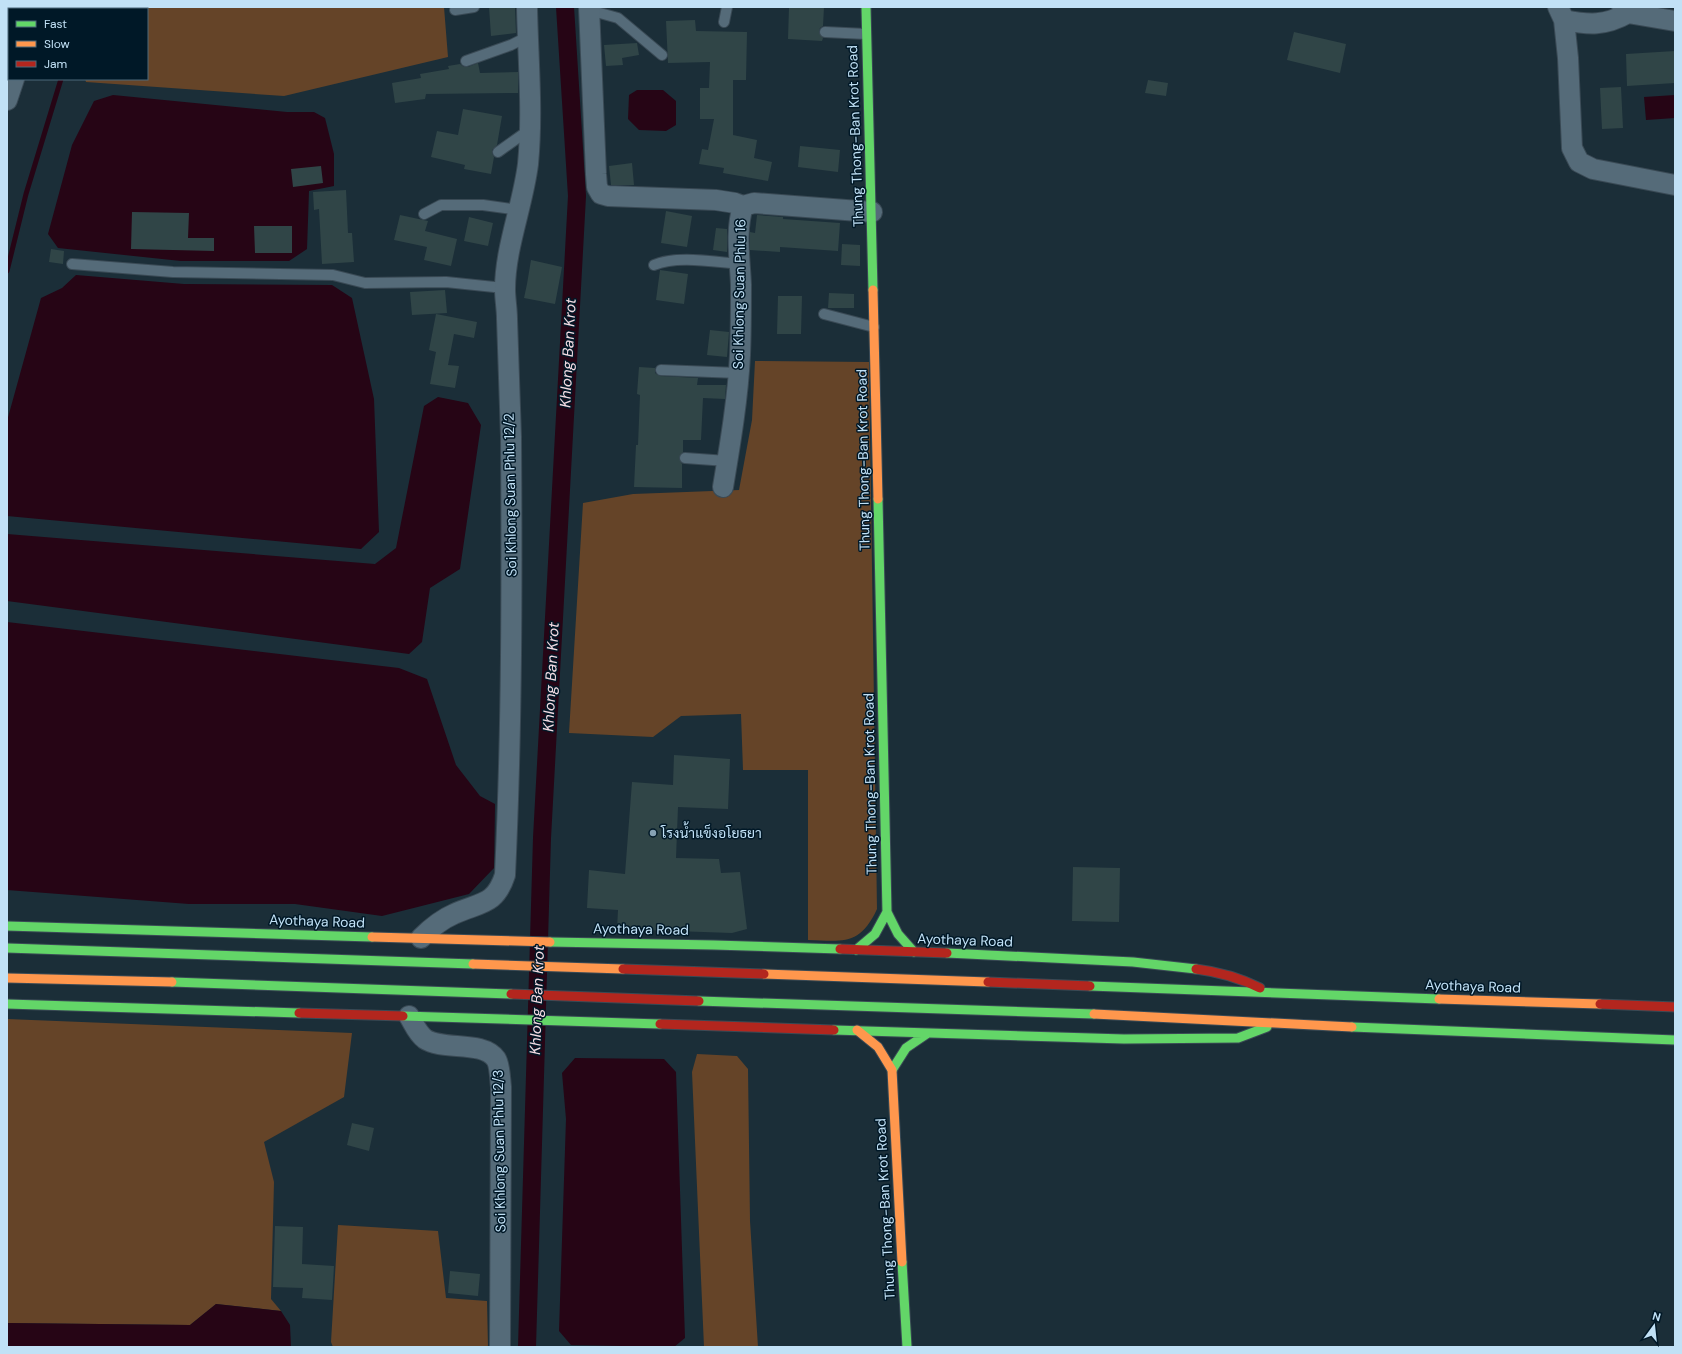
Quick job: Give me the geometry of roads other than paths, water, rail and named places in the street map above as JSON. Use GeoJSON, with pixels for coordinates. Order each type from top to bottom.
{"type":"FeatureCollection","features":[{"type":"Feature","properties":{"kind":"street","name":"Soi Khlong Suan Phlu 12/2"},"geometry":{"type":"LineString","coordinates":[[420,938],[437,922],[489,901],[502,885],[505,875],[510,756],[512,611],[510,434],[507,317],[504,288],[509,251],[528,164],[530,79],[526,7]]}},
{"type":"Feature","properties":{"kind":"street","name":"Thung Thong-Ban Krot Road"},"geometry":{"type":"LineString","coordinates":[[866,7],[872,212],[887,912],[893,929],[903,943],[914,952]]}},
{"type":"Feature","properties":{"kind":"street"},"geometry":{"type":"LineString","coordinates":[[589,9],[597,187],[601,194],[608,196],[716,200],[743,206]]}},
{"type":"Feature","properties":{"kind":"street"},"geometry":{"type":"LineString","coordinates":[[1560,10],[1583,24],[1604,24],[1615,20],[1625,10],[1675,21]]}},
{"type":"Feature","properties":{"kind":"street"},"geometry":{"type":"LineString","coordinates":[[1560,10],[1568,58],[1572,148],[1579,162],[1593,170],[1675,185]]}},
{"type":"Feature","properties":{"kind":"street"},"geometry":{"type":"LineString","coordinates":[[7,100],[14,80]]}},
{"type":"Feature","properties":{"kind":"street","name":"Soi Khlong Suan Phlu 16"},"geometry":{"type":"LineString","coordinates":[[723,487],[740,357],[739,236],[740,216],[743,206],[754,203],[872,212]]}},
{"type":"Feature","properties":{"kind":"street","name":"Thung Thong-Ban Krot Road"},"geometry":{"type":"LineString","coordinates":[[856,950],[870,940],[880,928],[887,912]]}},
{"type":"Feature","properties":{"kind":"street","name":"Ayothaya Road"},"geometry":{"type":"LineString","coordinates":[[7,926],[856,950],[1133,962],[1204,970],[1235,977],[1270,993]]}},
{"type":"Feature","properties":{"kind":"street","name":"Ayothaya Road"},"geometry":{"type":"LineString","coordinates":[[7,948],[394,960],[1675,1007]]}},
{"type":"Feature","properties":{"kind":"street"},"geometry":{"type":"LineString","coordinates":[[7,978],[235,983],[908,1009],[1091,1014],[1272,1024],[1675,1040]]}},
{"type":"Feature","properties":{"kind":"street"},"geometry":{"type":"LineString","coordinates":[[7,1004],[1124,1039],[1238,1038],[1254,1033],[1272,1024]]}},
{"type":"Feature","properties":{"kind":"street","name":"Soi Khlong Suan Phlu 12/3"},"geometry":{"type":"LineString","coordinates":[[409,1016],[418,1032],[426,1040],[490,1053],[497,1060],[501,1087],[500,1347]]}},
{"type":"Feature","properties":{"kind":"street","name":"Thung Thong-Ban Krot Road"},"geometry":{"type":"LineString","coordinates":[[857,1030],[872,1040],[884,1053],[892,1070],[907,1347]]}},
{"type":"Feature","properties":{"kind":"street","name":"Thung Thong-Ban Krot Road"},"geometry":{"type":"LineString","coordinates":[[892,1070],[899,1054],[912,1041],[928,1033]]}},
{"type":"Feature","properties":{"kind":"lane"},"geometry":{"type":"LineString","coordinates":[[455,10],[474,7]]}},
{"type":"Feature","properties":{"kind":"lane"},"geometry":{"type":"LineString","coordinates":[[724,22],[726,7]]}},
{"type":"Feature","properties":{"kind":"lane"},"geometry":{"type":"LineString","coordinates":[[589,9],[618,18],[662,55]]}},
{"type":"Feature","properties":{"kind":"lane"},"geometry":{"type":"LineString","coordinates":[[825,32],[866,34]]}},
{"type":"Feature","properties":{"kind":"lane"},"geometry":{"type":"LineString","coordinates":[[466,61],[510,45],[527,37]]}},
{"type":"Feature","properties":{"kind":"lane"},"geometry":{"type":"LineString","coordinates":[[498,152],[529,130]]}},
{"type":"Feature","properties":{"kind":"lane"},"geometry":{"type":"LineString","coordinates":[[424,214],[441,205],[483,204],[519,210]]}},
{"type":"Feature","properties":{"kind":"lane"},"geometry":{"type":"LineString","coordinates":[[654,265],[662,261],[678,260],[740,264]]}},
{"type":"Feature","properties":{"kind":"lane"},"geometry":{"type":"LineString","coordinates":[[72,264],[173,272],[333,275],[365,283],[446,282],[504,288]]}},
{"type":"Feature","properties":{"kind":"lane"},"geometry":{"type":"LineString","coordinates":[[824,314],[874,327]]}},
{"type":"Feature","properties":{"kind":"lane"},"geometry":{"type":"LineString","coordinates":[[661,370],[738,373]]}},
{"type":"Feature","properties":{"kind":"lane"},"geometry":{"type":"LineString","coordinates":[[685,458],[727,461]]}},
{"type":"Feature","properties":{"kind":"waterway","name":"Khlong Ban Krot"},"geometry":{"type":"LineString","coordinates":[[527,1347],[542,838],[577,196],[565,7]]}},
{"type":"Feature","properties":{"kind":"waterway"},"geometry":{"type":"LineString","coordinates":[[7,271],[26,194],[61,80]]}},
{"type":"Feature","properties":{"kind":"place","name":"โรงน้ำแข็งอโยธยา"},"geometry":{"type":"Point","coordinates":[653,833]}}]}
